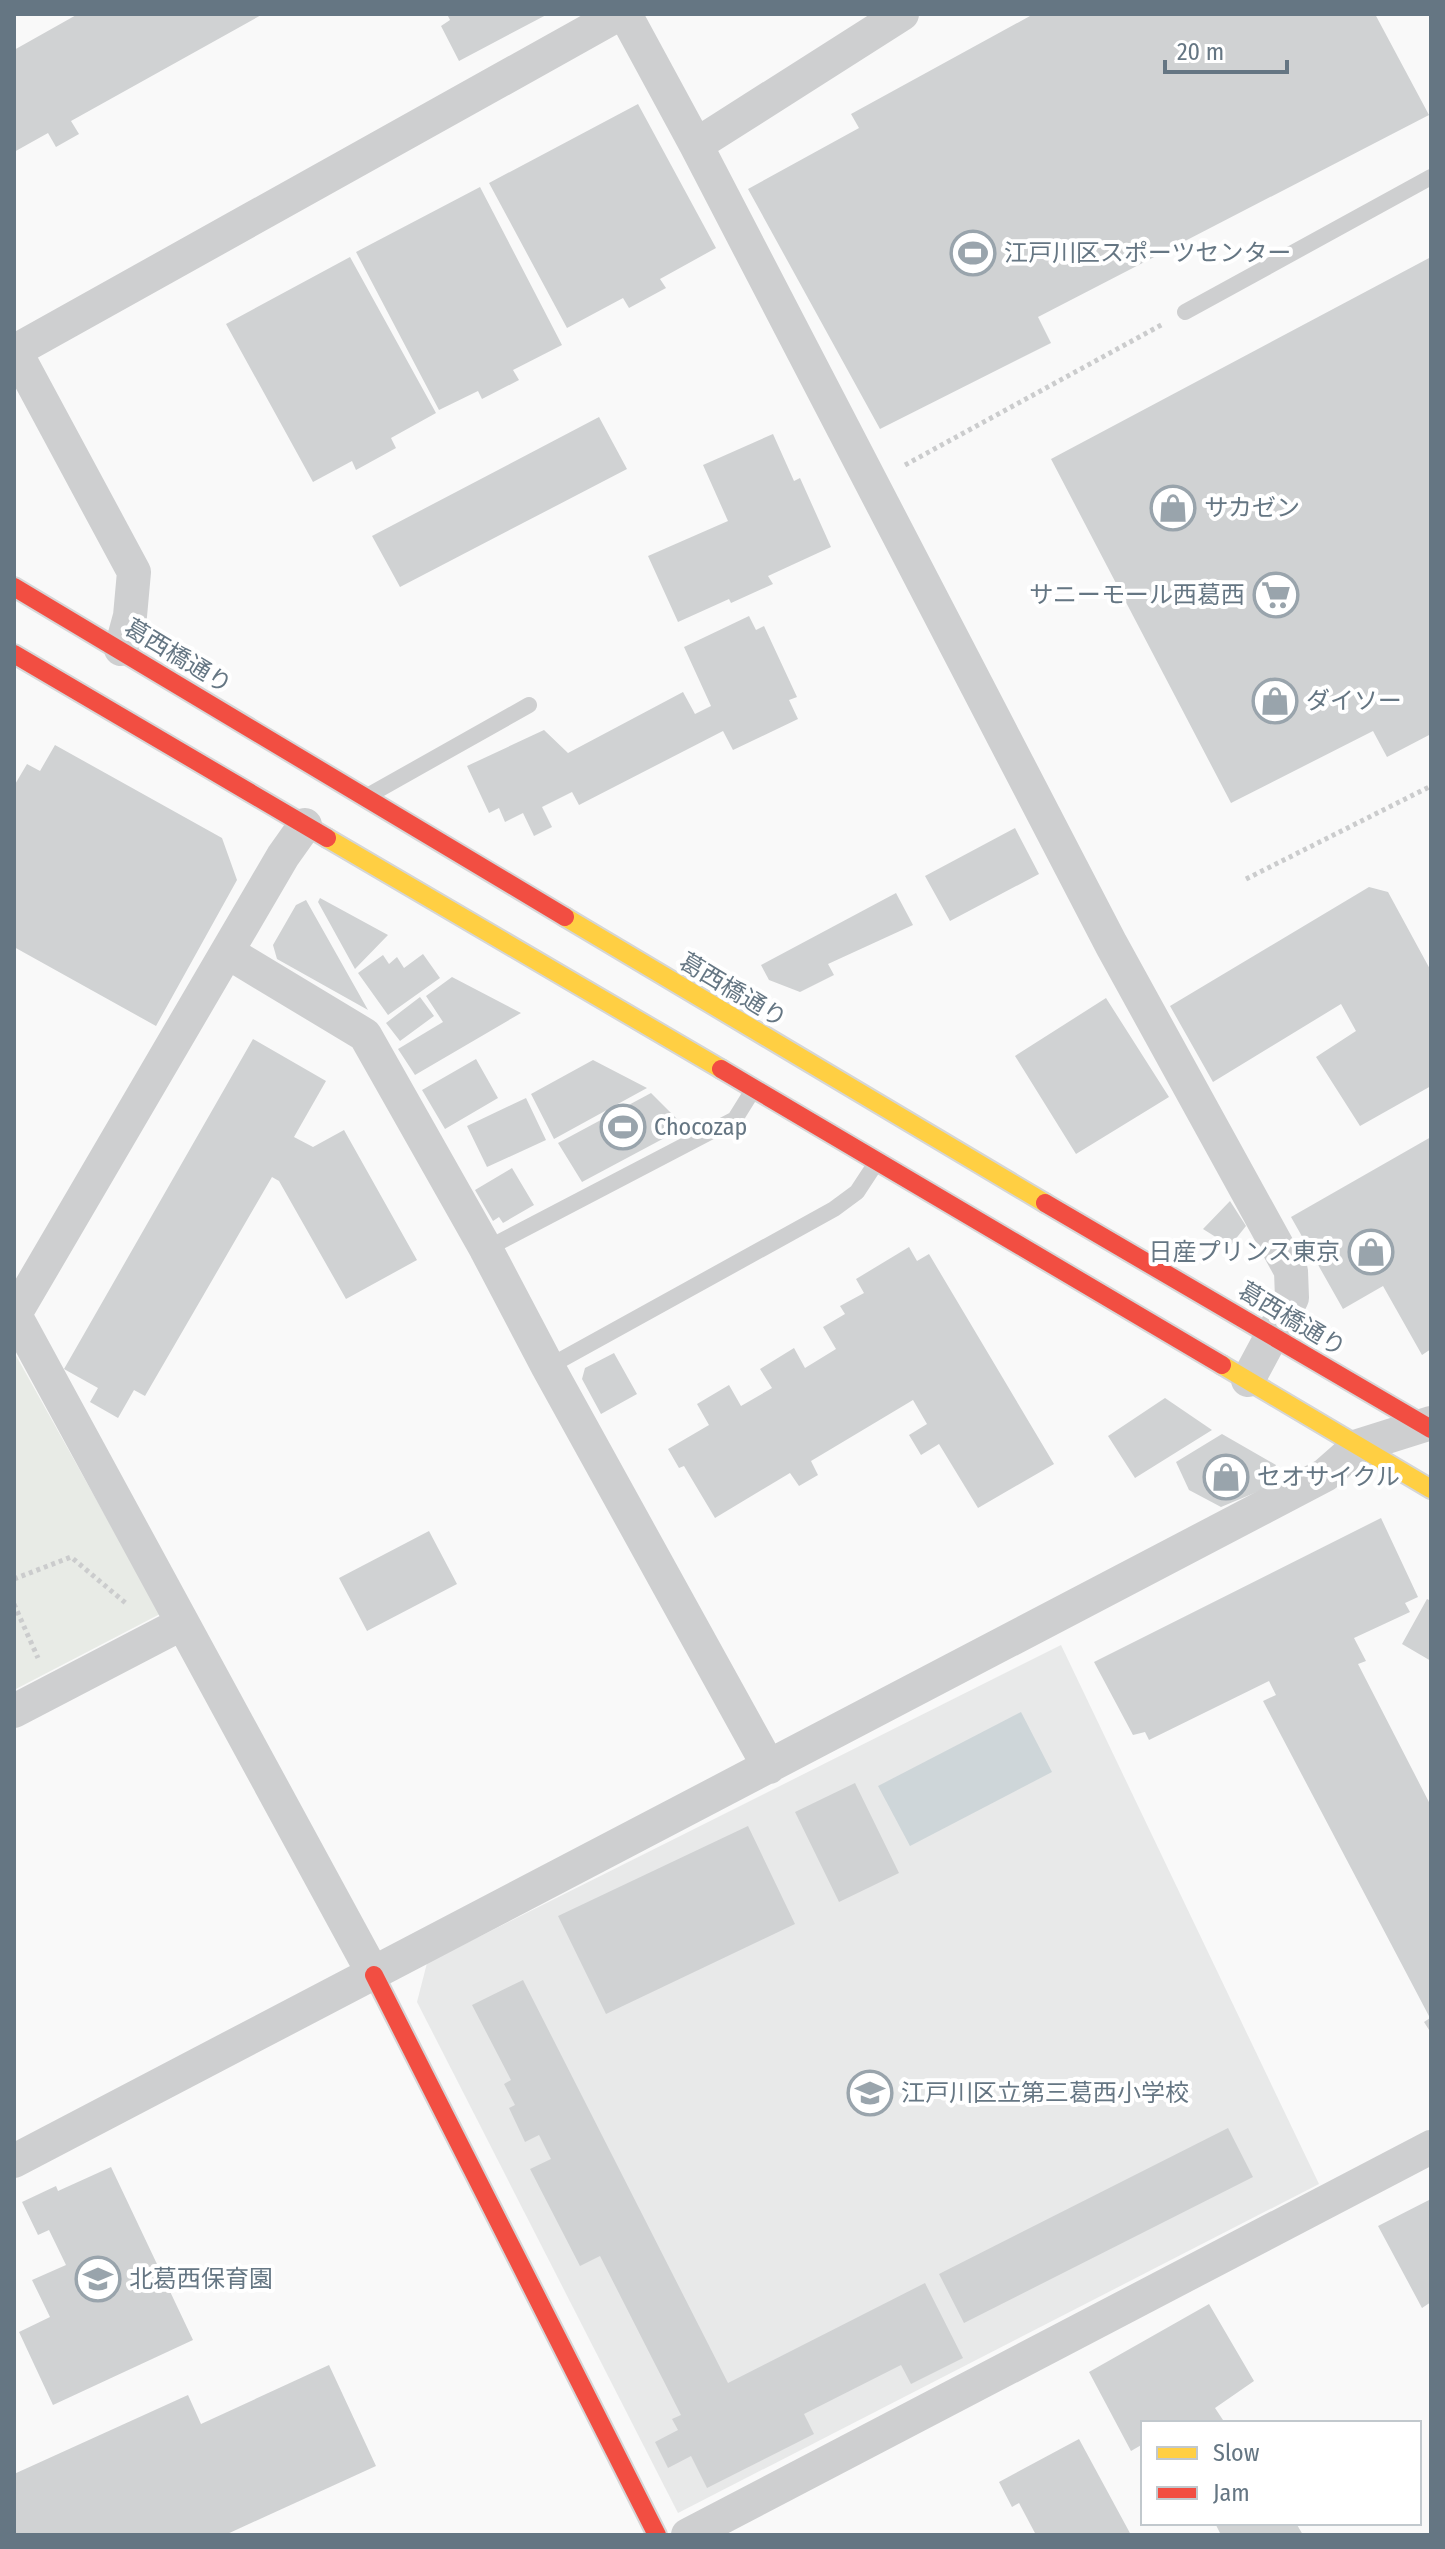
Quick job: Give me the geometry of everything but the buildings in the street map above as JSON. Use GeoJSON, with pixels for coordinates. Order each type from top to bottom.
{"type":"FeatureCollection","features":[{"type":"Feature","properties":{"kind":"main road","name":"葛西橋通り"},"geometry":{"type":"LineString","coordinates":[[14,587],[873,1102],[1429,1426]]}},
{"type":"Feature","properties":{"kind":"main road"},"geometry":{"type":"LineString","coordinates":[[14,654],[1431,1489]]}},
{"type":"Feature","properties":{"kind":"main road"},"geometry":{"type":"LineString","coordinates":[[374,1975],[657,2535]]}},
{"type":"Feature","properties":{"kind":"street"},"geometry":{"type":"LineString","coordinates":[[121,649],[130,616],[134,572],[15,350],[619,14]]}},
{"type":"Feature","properties":{"kind":"street"},"geometry":{"type":"LineString","coordinates":[[625,14],[1111,944],[1291,1271],[1292,1298],[1248,1380]]}},
{"type":"Feature","properties":{"kind":"street"},"geometry":{"type":"LineString","coordinates":[[696,145],[902,14]]}},
{"type":"Feature","properties":{"kind":"street"},"geometry":{"type":"LineString","coordinates":[[305,825],[283,856],[15,1314],[374,1975]]}},
{"type":"Feature","properties":{"kind":"street"},"geometry":{"type":"LineString","coordinates":[[229,953],[365,1035],[486,1249],[769,1767]]}},
{"type":"Feature","properties":{"kind":"street"},"geometry":{"type":"LineString","coordinates":[[14,2161],[1325,1475],[1358,1446],[1429,1426]]}},
{"type":"Feature","properties":{"kind":"street"},"geometry":{"type":"LineString","coordinates":[[14,1711],[181,1624]]}},
{"type":"Feature","properties":{"kind":"street"},"geometry":{"type":"LineString","coordinates":[[688,2535],[1431,2147]]}},
{"type":"Feature","properties":{"kind":"lane"},"geometry":{"type":"LineString","coordinates":[[1185,312],[1431,177]]}},
{"type":"Feature","properties":{"kind":"lane"},"geometry":{"type":"LineString","coordinates":[[366,797],[529,705]]}},
{"type":"Feature","properties":{"kind":"lane"},"geometry":{"type":"LineString","coordinates":[[486,1249],[735,1119],[754,1089]]}},
{"type":"Feature","properties":{"kind":"lane"},"geometry":{"type":"LineString","coordinates":[[548,1367],[834,1209],[857,1192],[877,1160]]}},
{"type":"Feature","properties":{"kind":"path"},"geometry":{"type":"LineString","coordinates":[[872,483],[1185,312]]}},
{"type":"Feature","properties":{"kind":"path"},"geometry":{"type":"LineString","coordinates":[[1246,879],[1431,786]]}},
{"type":"Feature","properties":{"kind":"path"},"geometry":{"type":"LineString","coordinates":[[14,1579],[71,1557],[137,1613]]}},
{"type":"Feature","properties":{"kind":"path"},"geometry":{"type":"LineString","coordinates":[[14,1604],[53,1690]]}},
{"type":"Feature","properties":{"kind":"shaded area"},"geometry":{"type":"Polygon","coordinates":[[[14,1352],[160,1614],[14,1690],[14,1352]]]}},
{"type":"Feature","properties":{"kind":"shaded area","name":"江戸川区立第三葛西小学校"},"geometry":{"type":"Polygon","coordinates":[[[1061,1645],[1319,2184],[678,2513],[417,2002],[427,1963],[1061,1645]]]}},
{"type":"Feature","properties":{"kind":"shaded area"},"geometry":{"type":"Polygon","coordinates":[[[1021,1712],[1052,1772],[910,1846],[878,1786],[1021,1712]]]}},
{"type":"Feature","properties":{"kind":"traffic: slow"},"geometry":{"type":"LineString","coordinates":[[327,838],[721,1069]]}},
{"type":"Feature","properties":{"kind":"traffic: slow"},"geometry":{"type":"LineString","coordinates":[[565,917],[1045,1203]]}},
{"type":"Feature","properties":{"kind":"traffic: slow"},"geometry":{"type":"LineString","coordinates":[[1222,1365],[1431,1489]]}},
{"type":"Feature","properties":{"kind":"traffic: jam"},"geometry":{"type":"LineString","coordinates":[[14,587],[565,917]]}},
{"type":"Feature","properties":{"kind":"traffic: jam"},"geometry":{"type":"LineString","coordinates":[[14,654],[327,838]]}},
{"type":"Feature","properties":{"kind":"traffic: jam"},"geometry":{"type":"LineString","coordinates":[[721,1069],[1222,1365]]}},
{"type":"Feature","properties":{"kind":"traffic: jam"},"geometry":{"type":"LineString","coordinates":[[1045,1203],[1431,1429]]}},
{"type":"Feature","properties":{"kind":"traffic: jam"},"geometry":{"type":"LineString","coordinates":[[374,1975],[657,2535]]}},
{"type":"Feature","properties":{"kind":"place","name":"江戸川区スポーツセンター"},"geometry":{"type":"Point","coordinates":[973,253]}},
{"type":"Feature","properties":{"kind":"place","name":"サカゼン"},"geometry":{"type":"Point","coordinates":[1173,508]}},
{"type":"Feature","properties":{"kind":"place","name":"サニーモール西葛西"},"geometry":{"type":"Point","coordinates":[1276,595]}},
{"type":"Feature","properties":{"kind":"place","name":"ダイソー"},"geometry":{"type":"Point","coordinates":[1275,701]}},
{"type":"Feature","properties":{"kind":"place","name":"Chocozap"},"geometry":{"type":"Point","coordinates":[623,1127]}},
{"type":"Feature","properties":{"kind":"place","name":"日産プリンス東京"},"geometry":{"type":"Point","coordinates":[1371,1252]}},
{"type":"Feature","properties":{"kind":"place","name":"セオサイクル"},"geometry":{"type":"Point","coordinates":[1226,1477]}},
{"type":"Feature","properties":{"kind":"place","name":"江戸川区立第三葛西小学校"},"geometry":{"type":"Point","coordinates":[870,2093]}},
{"type":"Feature","properties":{"kind":"place","name":"北葛西保育園"},"geometry":{"type":"Point","coordinates":[98,2279]}}]}
